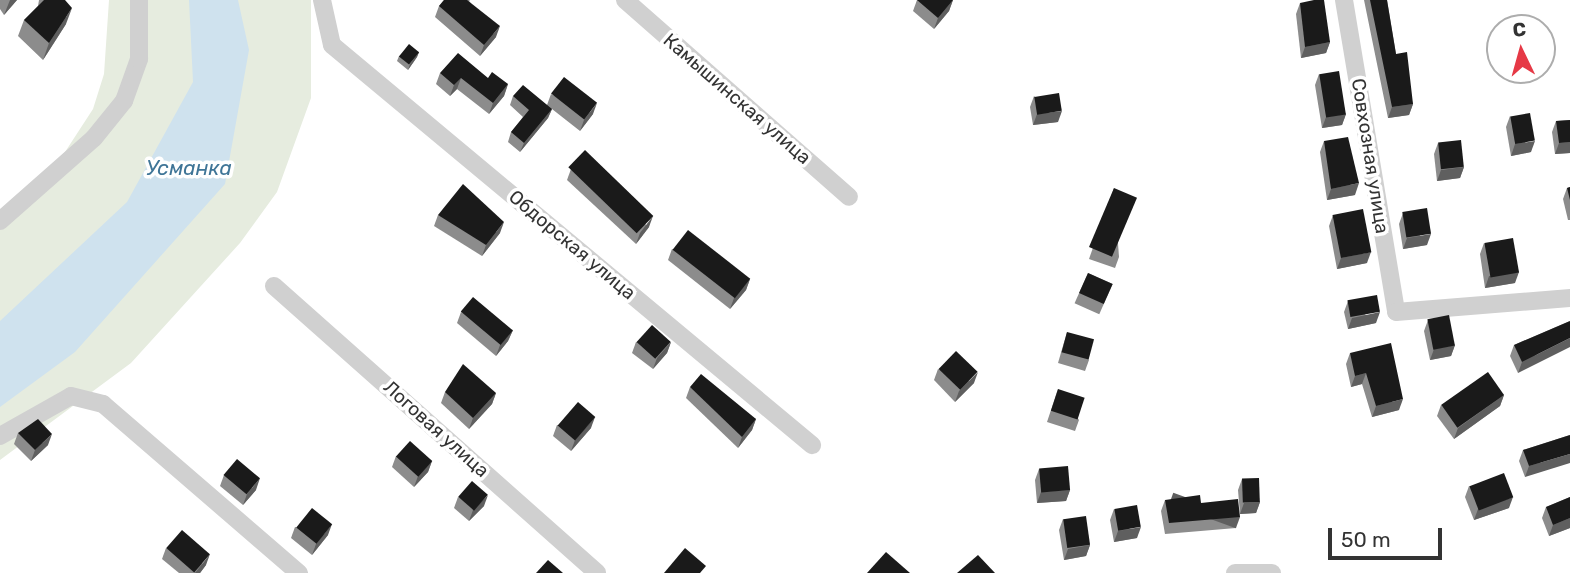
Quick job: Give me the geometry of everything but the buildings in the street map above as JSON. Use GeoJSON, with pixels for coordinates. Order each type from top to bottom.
{"type":"FeatureCollection","features":[{"type":"Feature","properties":{"kind":"street"},"geometry":{"type":"LineString","coordinates":[[0,221],[94,138],[124,101],[139,59],[139,0]]}},
{"type":"Feature","properties":{"kind":"street","name":"Обдорская улица"},"geometry":{"type":"LineString","coordinates":[[322,0],[332,45],[812,445]]}},
{"type":"Feature","properties":{"kind":"street","name":"Камышинская улица"},"geometry":{"type":"LineString","coordinates":[[625,0],[849,197]]}},
{"type":"Feature","properties":{"kind":"street","name":"Совхозная улица"},"geometry":{"type":"LineString","coordinates":[[1344,0],[1396,312],[1570,298]]}},
{"type":"Feature","properties":{"kind":"street","name":"Логовая улица"},"geometry":{"type":"LineString","coordinates":[[274,286],[597,573]]}},
{"type":"Feature","properties":{"kind":"street"},"geometry":{"type":"LineString","coordinates":[[0,436],[71,396],[103,404],[140,430],[299,573]]}},
{"type":"Feature","properties":{"kind":"street"},"geometry":{"type":"LineString","coordinates":[[1235,573],[1271,571]]}},
{"type":"Feature","properties":{"kind":"shaded area"},"geometry":{"type":"Polygon","coordinates":[[[109,0],[311,0],[311,98],[277,192],[240,243],[131,363],[0,460],[0,215],[65,152],[93,109],[104,74],[109,0]]]}},
{"type":"Feature","properties":{"kind":"water","name":"Усманка"},"geometry":{"type":"Polygon","coordinates":[[[189,0],[238,0],[249,50],[225,184],[75,352],[0,407],[0,321],[127,202],[193,82],[189,0]]]}}]}
